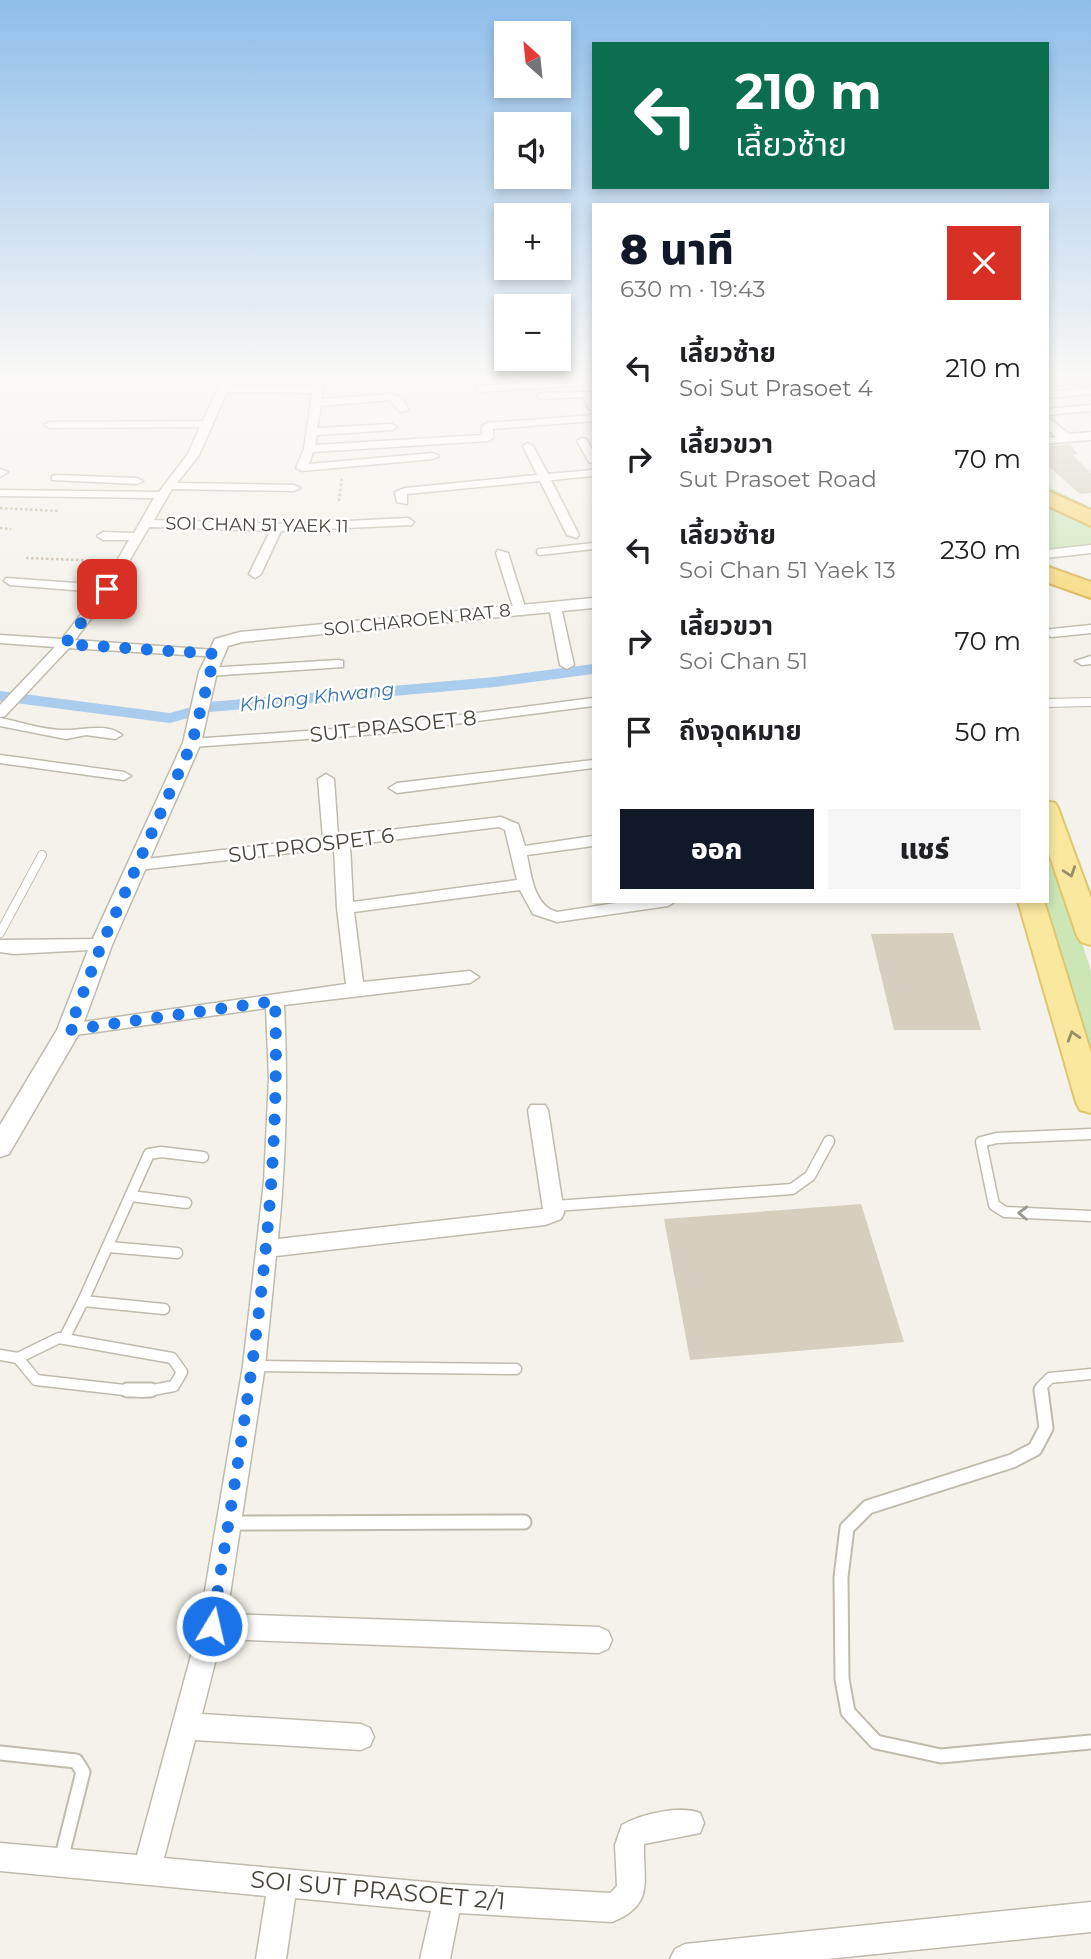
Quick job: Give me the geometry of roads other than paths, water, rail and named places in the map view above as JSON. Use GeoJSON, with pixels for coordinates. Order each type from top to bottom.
{"type":"FeatureCollection","features":[{"type":"Feature","properties":{"kind":"highway"},"geometry":{"type":"LineString","coordinates":[[1049,498],[1091,519]]}},
{"type":"Feature","properties":{"kind":"highway"},"geometry":{"type":"LineString","coordinates":[[1049,516],[1091,537]]}},
{"type":"Feature","properties":{"kind":"highway"},"geometry":{"type":"LineString","coordinates":[[1049,574],[1091,591]]}},
{"type":"Feature","properties":{"kind":"main road"},"geometry":{"type":"LineString","coordinates":[[1049,816],[1090,932]]}},
{"type":"Feature","properties":{"kind":"main road"},"geometry":{"type":"LineString","coordinates":[[1032,903],[1091,1102]]}},
{"type":"Feature","properties":{"kind":"street"},"geometry":{"type":"LineString","coordinates":[[0,713],[65,644],[107,589],[166,490],[185,465]]}},
{"type":"Feature","properties":{"kind":"street"},"geometry":{"type":"LineString","coordinates":[[303,465],[302,468],[337,465]]}},
{"type":"Feature","properties":{"kind":"street"},"geometry":{"type":"LineString","coordinates":[[538,465],[573,535]]}},
{"type":"Feature","properties":{"kind":"street"},"geometry":{"type":"LineString","coordinates":[[43,494],[66,466]]}},
{"type":"Feature","properties":{"kind":"street"},"geometry":{"type":"LineString","coordinates":[[403,502],[401,492],[405,491],[592,473]]}},
{"type":"Feature","properties":{"kind":"street"},"geometry":{"type":"LineString","coordinates":[[56,478],[137,481],[128,494]]}},
{"type":"Feature","properties":{"kind":"street"},"geometry":{"type":"LineString","coordinates":[[0,493],[128,494],[166,490],[294,488]]}},
{"type":"Feature","properties":{"kind":"street","name":"SOI CHAN 51 YAEK 11"},"geometry":{"type":"LineString","coordinates":[[148,523],[277,528],[408,522]]}},
{"type":"Feature","properties":{"kind":"street"},"geometry":{"type":"LineString","coordinates":[[255,574],[277,528]]}},
{"type":"Feature","properties":{"kind":"street"},"geometry":{"type":"LineString","coordinates":[[103,537],[139,537]]}},
{"type":"Feature","properties":{"kind":"street"},"geometry":{"type":"LineString","coordinates":[[1049,554],[1091,549]]}},
{"type":"Feature","properties":{"kind":"street"},"geometry":{"type":"LineString","coordinates":[[502,553],[520,610]]}},
{"type":"Feature","properties":{"kind":"street"},"geometry":{"type":"LineString","coordinates":[[10,581],[107,589]]}},
{"type":"Feature","properties":{"kind":"street"},"geometry":{"type":"LineString","coordinates":[[1049,581],[1091,598]]}},
{"type":"Feature","properties":{"kind":"street","name":"SOI CHAROEN RAT 8"},"geometry":{"type":"LineString","coordinates":[[240,637],[592,603]]}},
{"type":"Feature","properties":{"kind":"street"},"geometry":{"type":"LineString","coordinates":[[555,607],[567,665]]}},
{"type":"Feature","properties":{"kind":"street"},"geometry":{"type":"LineString","coordinates":[[1052,633],[1091,629]]}},
{"type":"Feature","properties":{"kind":"street"},"geometry":{"type":"LineString","coordinates":[[0,1147],[69,1030],[101,946],[192,743],[208,672],[215,654],[221,643],[240,637]]}},
{"type":"Feature","properties":{"kind":"street"},"geometry":{"type":"LineString","coordinates":[[0,639],[215,654]]}},
{"type":"Feature","properties":{"kind":"street"},"geometry":{"type":"LineString","coordinates":[[208,672],[338,664]]}},
{"type":"Feature","properties":{"kind":"street","name":"SUT PRASOET 8"},"geometry":{"type":"LineString","coordinates":[[192,743],[377,730],[592,702]]}},
{"type":"Feature","properties":{"kind":"street"},"geometry":{"type":"LineString","coordinates":[[0,722],[66,735],[83,731],[115,735]]}},
{"type":"Feature","properties":{"kind":"street"},"geometry":{"type":"LineString","coordinates":[[0,759],[124,776]]}},
{"type":"Feature","properties":{"kind":"street"},"geometry":{"type":"LineString","coordinates":[[397,788],[592,764]]}},
{"type":"Feature","properties":{"kind":"street"},"geometry":{"type":"LineString","coordinates":[[326,779],[355,989]]}},
{"type":"Feature","properties":{"kind":"street","name":"SUT PROSPET 6"},"geometry":{"type":"LineString","coordinates":[[138,865],[337,844],[501,822],[512,827],[521,851]]}},
{"type":"Feature","properties":{"kind":"street"},"geometry":{"type":"LineString","coordinates":[[592,841],[521,851],[527,884],[537,909],[557,917],[652,903]]}},
{"type":"Feature","properties":{"kind":"street"},"geometry":{"type":"LineString","coordinates":[[345,908],[527,884]]}},
{"type":"Feature","properties":{"kind":"street"},"geometry":{"type":"LineString","coordinates":[[0,946],[101,946]]}},
{"type":"Feature","properties":{"kind":"street"},"geometry":{"type":"LineString","coordinates":[[69,1030],[355,989],[470,977]]}},
{"type":"Feature","properties":{"kind":"street"},"geometry":{"type":"LineString","coordinates":[[147,1870],[188,1726],[212,1626],[254,1366],[274,1181],[278,1078],[275,1001]]}},
{"type":"Feature","properties":{"kind":"street"},"geometry":{"type":"LineString","coordinates":[[267,1250],[545,1217],[554,1213],[538,1110]]}},
{"type":"Feature","properties":{"kind":"street"},"geometry":{"type":"LineString","coordinates":[[212,1626],[599,1640]]}},
{"type":"Feature","properties":{"kind":"street"},"geometry":{"type":"LineString","coordinates":[[188,1726],[361,1737]]}},
{"type":"Feature","properties":{"kind":"street","name":"SOI SUT PRASOET 2/1"},"geometry":{"type":"LineString","coordinates":[[0,1857],[448,1898],[612,1908],[626,1901],[630,1892],[632,1866],[629,1843],[632,1835],[639,1831],[690,1823]]}},
{"type":"Feature","properties":{"kind":"street"},"geometry":{"type":"LineString","coordinates":[[271,1959],[283,1882]]}},
{"type":"Feature","properties":{"kind":"street"},"geometry":{"type":"LineString","coordinates":[[435,1959],[448,1898]]}},
{"type":"Feature","properties":{"kind":"street"},"geometry":{"type":"LineString","coordinates":[[685,1959],[1091,1917]]}},
{"type":"Feature","properties":{"kind":"lane"},"geometry":{"type":"LineString","coordinates":[[540,552],[592,546]]}},
{"type":"Feature","properties":{"kind":"lane"},"geometry":{"type":"LineString","coordinates":[[1049,703],[1091,702]]}},
{"type":"Feature","properties":{"kind":"lane"},"geometry":{"type":"LineString","coordinates":[[0,933],[42,855]]}},
{"type":"Feature","properties":{"kind":"lane"},"geometry":{"type":"LineString","coordinates":[[1091,1134],[997,1138],[981,1142],[994,1205],[1005,1212],[1091,1216]]}},
{"type":"Feature","properties":{"kind":"lane"},"geometry":{"type":"LineString","coordinates":[[555,1206],[792,1189],[802,1186],[808,1180],[829,1142]]}},
{"type":"Feature","properties":{"kind":"lane"},"geometry":{"type":"LineString","coordinates":[[64,1339],[109,1247],[149,1154],[161,1152],[203,1157]]}},
{"type":"Feature","properties":{"kind":"lane"},"geometry":{"type":"LineString","coordinates":[[131,1196],[186,1203]]}},
{"type":"Feature","properties":{"kind":"lane"},"geometry":{"type":"LineString","coordinates":[[109,1247],[177,1253]]}},
{"type":"Feature","properties":{"kind":"lane"},"geometry":{"type":"LineString","coordinates":[[83,1301],[164,1309]]}},
{"type":"Feature","properties":{"kind":"lane"},"geometry":{"type":"LineString","coordinates":[[0,1355],[18,1358],[59,1338],[172,1358],[182,1372],[174,1386],[142,1392],[36,1380],[18,1358]]}},
{"type":"Feature","properties":{"kind":"lane"},"geometry":{"type":"LineString","coordinates":[[254,1366],[516,1369]]}},
{"type":"Feature","properties":{"kind":"lane"},"geometry":{"type":"LineString","coordinates":[[1091,1374],[1050,1378],[1041,1387],[1046,1428],[1035,1448],[1012,1461],[868,1507],[847,1528],[841,1577],[842,1679],[848,1712],[876,1742],[941,1756],[1091,1742]]}},
{"type":"Feature","properties":{"kind":"lane"},"geometry":{"type":"LineString","coordinates":[[229,1523],[524,1522]]}},
{"type":"Feature","properties":{"kind":"lane"},"geometry":{"type":"LineString","coordinates":[[0,1753],[76,1761],[81,1765],[83,1772],[60,1863]]}},
{"type":"Feature","properties":{"kind":"waterway","name":"Khlong Khwang"},"geometry":{"type":"LineString","coordinates":[[0,696],[170,718],[209,707],[495,682],[592,669]]}}]}
